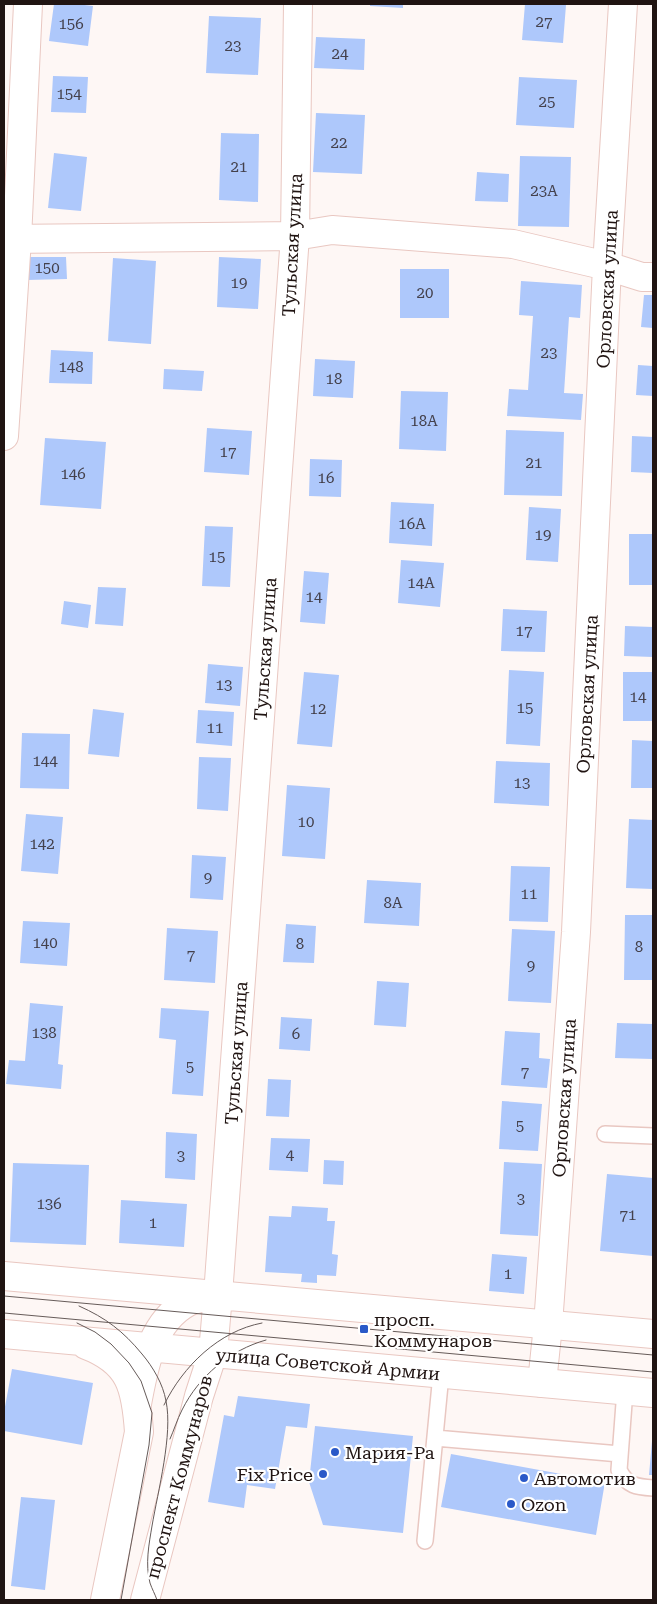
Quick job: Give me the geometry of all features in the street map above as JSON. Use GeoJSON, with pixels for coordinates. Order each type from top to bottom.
{"type":"FeatureCollection","features":[{"type":"Feature","properties":{"kind":"street"},"geometry":{"type":"LineString","coordinates":[[4,436],[10,239],[28,4]]}},
{"type":"Feature","properties":{"kind":"street","name":"Тульская улица"},"geometry":{"type":"LineString","coordinates":[[213,1353],[295,236],[298,4]]}},
{"type":"Feature","properties":{"kind":"street","name":"Орловская улица"},"geometry":{"type":"LineString","coordinates":[[542,1383],[548,1325],[576,932],[607,266],[623,4]]}},
{"type":"Feature","properties":{"kind":"street"},"geometry":{"type":"LineString","coordinates":[[10,239],[295,236],[332,230],[513,244],[607,266],[642,277],[653,277]]}},
{"type":"Feature","properties":{"kind":"street"},"geometry":{"type":"LineString","coordinates":[[4,1276],[653,1334]]}},
{"type":"Feature","properties":{"kind":"street"},"geometry":{"type":"LineString","coordinates":[[137,1404],[150,1347],[161,1327],[173,1312],[189,1301],[218,1295]]}},
{"type":"Feature","properties":{"kind":"street","name":"улица Советской Армии"},"geometry":{"type":"LineString","coordinates":[[4,1334],[653,1393]]}},
{"type":"Feature","properties":{"kind":"street"},"geometry":{"type":"LineString","coordinates":[[73,1340],[98,1349],[118,1363],[131,1382],[137,1404],[139,1432],[104,1600]]}},
{"type":"Feature","properties":{"kind":"street","name":"проспект Коммунаров"},"geometry":{"type":"LineString","coordinates":[[146,1600],[199,1396],[213,1353]]}},
{"type":"Feature","properties":{"kind":"lane"},"geometry":{"type":"LineString","coordinates":[[605,1134],[653,1136]]}},
{"type":"Feature","properties":{"kind":"lane"},"geometry":{"type":"LineString","coordinates":[[425,1541],[441,1374]]}},
{"type":"Feature","properties":{"kind":"lane"},"geometry":{"type":"LineString","coordinates":[[625,1390],[619,1470],[630,1484],[638,1487],[653,1488]]}},
{"type":"Feature","properties":{"kind":"lane"},"geometry":{"type":"LineString","coordinates":[[435,1438],[620,1454]]}},
{"type":"Feature","properties":{"kind":"building"},"geometry":{"type":"Polygon","coordinates":[[[54,4],[93,6],[88,46],[49,41],[54,4]]]}},
{"type":"Feature","properties":{"kind":"building"},"geometry":{"type":"Polygon","coordinates":[[[370,4],[403,4],[403,8],[370,6],[370,4]]]}},
{"type":"Feature","properties":{"kind":"building"},"geometry":{"type":"Polygon","coordinates":[[[525,4],[566,5],[563,43],[522,40],[525,4]]]}},
{"type":"Feature","properties":{"kind":"building"},"geometry":{"type":"Polygon","coordinates":[[[209,16],[261,18],[258,75],[206,73],[209,16]]]}},
{"type":"Feature","properties":{"kind":"building"},"geometry":{"type":"Polygon","coordinates":[[[316,37],[365,39],[364,70],[314,68],[316,37]]]}},
{"type":"Feature","properties":{"kind":"building"},"geometry":{"type":"Polygon","coordinates":[[[53,76],[88,77],[86,113],[51,112],[53,76]]]}},
{"type":"Feature","properties":{"kind":"building"},"geometry":{"type":"Polygon","coordinates":[[[519,77],[577,80],[574,128],[516,125],[519,77]]]}},
{"type":"Feature","properties":{"kind":"building"},"geometry":{"type":"Polygon","coordinates":[[[316,113],[365,115],[362,174],[313,172],[316,113]]]}},
{"type":"Feature","properties":{"kind":"building"},"geometry":{"type":"Polygon","coordinates":[[[221,133],[259,134],[258,202],[219,200],[221,133]]]}},
{"type":"Feature","properties":{"kind":"building"},"geometry":{"type":"Polygon","coordinates":[[[54,153],[87,157],[81,211],[48,208],[54,153]]]}},
{"type":"Feature","properties":{"kind":"building"},"geometry":{"type":"Polygon","coordinates":[[[520,156],[571,157],[569,227],[518,226],[520,156]]]}},
{"type":"Feature","properties":{"kind":"building"},"geometry":{"type":"Polygon","coordinates":[[[477,172],[509,174],[508,202],[475,201],[477,172]]]}},
{"type":"Feature","properties":{"kind":"building"},"geometry":{"type":"Polygon","coordinates":[[[27,257],[66,257],[67,279],[27,280],[27,257]]]}},
{"type":"Feature","properties":{"kind":"building"},"geometry":{"type":"Polygon","coordinates":[[[219,257],[261,259],[258,309],[217,307],[219,257]]]}},
{"type":"Feature","properties":{"kind":"building"},"geometry":{"type":"Polygon","coordinates":[[[113,258],[156,261],[151,344],[108,341],[113,258]]]}},
{"type":"Feature","properties":{"kind":"building"},"geometry":{"type":"Polygon","coordinates":[[[400,269],[449,269],[449,318],[400,318],[400,269]]]}},
{"type":"Feature","properties":{"kind":"building"},"geometry":{"type":"Polygon","coordinates":[[[521,281],[582,285],[580,318],[569,317],[564,393],[583,394],[581,420],[507,416],[509,389],[528,390],[533,316],[519,315],[521,281]]]}},
{"type":"Feature","properties":{"kind":"building"},"geometry":{"type":"Polygon","coordinates":[[[644,295],[653,295],[653,328],[641,327],[644,295]]]}},
{"type":"Feature","properties":{"kind":"building"},"geometry":{"type":"Polygon","coordinates":[[[51,350],[93,352],[92,384],[49,383],[51,350]]]}},
{"type":"Feature","properties":{"kind":"building"},"geometry":{"type":"Polygon","coordinates":[[[315,359],[355,361],[353,398],[313,396],[315,359]]]}},
{"type":"Feature","properties":{"kind":"building"},"geometry":{"type":"Polygon","coordinates":[[[638,365],[653,366],[653,396],[636,395],[638,365]]]}},
{"type":"Feature","properties":{"kind":"building"},"geometry":{"type":"Polygon","coordinates":[[[164,369],[204,371],[202,391],[163,389],[164,369]]]}},
{"type":"Feature","properties":{"kind":"building"},"geometry":{"type":"Polygon","coordinates":[[[401,391],[448,392],[446,451],[399,449],[401,391]]]}},
{"type":"Feature","properties":{"kind":"building"},"geometry":{"type":"Polygon","coordinates":[[[207,428],[252,431],[249,475],[204,472],[207,428]]]}},
{"type":"Feature","properties":{"kind":"building"},"geometry":{"type":"Polygon","coordinates":[[[506,430],[564,432],[562,496],[504,495],[506,430]]]}},
{"type":"Feature","properties":{"kind":"building"},"geometry":{"type":"Polygon","coordinates":[[[632,436],[653,437],[653,473],[631,472],[632,436]]]}},
{"type":"Feature","properties":{"kind":"building"},"geometry":{"type":"Polygon","coordinates":[[[45,438],[106,442],[101,509],[40,505],[45,438]]]}},
{"type":"Feature","properties":{"kind":"building"},"geometry":{"type":"Polygon","coordinates":[[[310,459],[342,460],[341,497],[309,496],[310,459]]]}},
{"type":"Feature","properties":{"kind":"building"},"geometry":{"type":"Polygon","coordinates":[[[391,502],[434,504],[432,546],[389,543],[391,502]]]}},
{"type":"Feature","properties":{"kind":"building"},"geometry":{"type":"Polygon","coordinates":[[[529,507],[561,509],[558,562],[526,560],[529,507]]]}},
{"type":"Feature","properties":{"kind":"building"},"geometry":{"type":"Polygon","coordinates":[[[205,526],[233,527],[230,587],[202,586],[205,526]]]}},
{"type":"Feature","properties":{"kind":"building"},"geometry":{"type":"Polygon","coordinates":[[[629,534],[653,534],[653,585],[629,585],[629,534]]]}},
{"type":"Feature","properties":{"kind":"building"},"geometry":{"type":"Polygon","coordinates":[[[401,560],[444,563],[440,607],[398,603],[401,560]]]}},
{"type":"Feature","properties":{"kind":"building"},"geometry":{"type":"Polygon","coordinates":[[[304,571],[329,573],[325,624],[300,622],[304,571]]]}},
{"type":"Feature","properties":{"kind":"building"},"geometry":{"type":"Polygon","coordinates":[[[98,587],[126,588],[123,626],[95,624],[98,587]]]}},
{"type":"Feature","properties":{"kind":"building"},"geometry":{"type":"Polygon","coordinates":[[[64,601],[91,605],[88,628],[61,624],[64,601]]]}},
{"type":"Feature","properties":{"kind":"building"},"geometry":{"type":"Polygon","coordinates":[[[503,609],[547,611],[545,652],[501,651],[503,609]]]}},
{"type":"Feature","properties":{"kind":"building"},"geometry":{"type":"Polygon","coordinates":[[[625,626],[653,627],[653,657],[624,656],[625,626]]]}},
{"type":"Feature","properties":{"kind":"building"},"geometry":{"type":"Polygon","coordinates":[[[208,664],[243,667],[240,706],[205,703],[208,664]]]}},
{"type":"Feature","properties":{"kind":"building"},"geometry":{"type":"Polygon","coordinates":[[[509,670],[544,672],[540,746],[506,744],[509,670]]]}},
{"type":"Feature","properties":{"kind":"building"},"geometry":{"type":"Polygon","coordinates":[[[304,672],[339,675],[332,747],[297,744],[304,672]]]}},
{"type":"Feature","properties":{"kind":"building"},"geometry":{"type":"Polygon","coordinates":[[[623,672],[653,672],[653,721],[623,721],[623,672]]]}},
{"type":"Feature","properties":{"kind":"building"},"geometry":{"type":"Polygon","coordinates":[[[93,709],[124,713],[119,757],[88,754],[93,709]]]}},
{"type":"Feature","properties":{"kind":"building"},"geometry":{"type":"Polygon","coordinates":[[[198,710],[234,712],[232,746],[196,743],[198,710]]]}},
{"type":"Feature","properties":{"kind":"building"},"geometry":{"type":"Polygon","coordinates":[[[22,733],[70,734],[69,789],[20,788],[22,733]]]}},
{"type":"Feature","properties":{"kind":"building"},"geometry":{"type":"Polygon","coordinates":[[[632,740],[653,741],[653,788],[631,788],[632,740]]]}},
{"type":"Feature","properties":{"kind":"building"},"geometry":{"type":"Polygon","coordinates":[[[199,757],[231,758],[228,811],[197,809],[199,757]]]}},
{"type":"Feature","properties":{"kind":"building"},"geometry":{"type":"Polygon","coordinates":[[[496,761],[550,763],[549,806],[494,803],[496,761]]]}},
{"type":"Feature","properties":{"kind":"building"},"geometry":{"type":"Polygon","coordinates":[[[287,785],[330,788],[325,859],[282,856],[287,785]]]}},
{"type":"Feature","properties":{"kind":"building"},"geometry":{"type":"Polygon","coordinates":[[[26,814],[63,817],[58,874],[21,871],[26,814]]]}},
{"type":"Feature","properties":{"kind":"building"},"geometry":{"type":"Polygon","coordinates":[[[629,819],[653,820],[653,889],[626,888],[629,819]]]}},
{"type":"Feature","properties":{"kind":"building"},"geometry":{"type":"Polygon","coordinates":[[[192,855],[226,857],[223,900],[190,898],[192,855]]]}},
{"type":"Feature","properties":{"kind":"building"},"geometry":{"type":"Polygon","coordinates":[[[511,866],[550,867],[548,922],[509,921],[511,866]]]}},
{"type":"Feature","properties":{"kind":"building"},"geometry":{"type":"Polygon","coordinates":[[[367,880],[421,883],[419,926],[364,923],[367,880]]]}},
{"type":"Feature","properties":{"kind":"building"},"geometry":{"type":"Polygon","coordinates":[[[625,915],[653,915],[653,980],[624,980],[625,915]]]}},
{"type":"Feature","properties":{"kind":"building"},"geometry":{"type":"Polygon","coordinates":[[[23,921],[70,923],[67,966],[20,963],[23,921]]]}},
{"type":"Feature","properties":{"kind":"building"},"geometry":{"type":"Polygon","coordinates":[[[286,924],[316,926],[314,963],[283,962],[286,924]]]}},
{"type":"Feature","properties":{"kind":"building"},"geometry":{"type":"Polygon","coordinates":[[[167,928],[218,931],[215,983],[164,980],[167,928]]]}},
{"type":"Feature","properties":{"kind":"building"},"geometry":{"type":"Polygon","coordinates":[[[512,929],[555,931],[551,1003],[508,1001],[512,929]]]}},
{"type":"Feature","properties":{"kind":"building"},"geometry":{"type":"Polygon","coordinates":[[[377,981],[409,983],[406,1027],[374,1025],[377,981]]]}},
{"type":"Feature","properties":{"kind":"building"},"geometry":{"type":"Polygon","coordinates":[[[30,1003],[63,1006],[58,1064],[63,1065],[61,1089],[6,1084],[9,1060],[25,1061],[30,1003]]]}},
{"type":"Feature","properties":{"kind":"building"},"geometry":{"type":"Polygon","coordinates":[[[161,1008],[209,1011],[203,1096],[172,1094],[176,1040],[159,1038],[161,1008]]]}},
{"type":"Feature","properties":{"kind":"building"},"geometry":{"type":"Polygon","coordinates":[[[281,1017],[312,1019],[310,1051],[279,1049],[281,1017]]]}},
{"type":"Feature","properties":{"kind":"building"},"geometry":{"type":"Polygon","coordinates":[[[617,1023],[653,1024],[653,1059],[615,1058],[617,1023]]]}},
{"type":"Feature","properties":{"kind":"building"},"geometry":{"type":"Polygon","coordinates":[[[505,1031],[540,1033],[539,1058],[550,1059],[547,1088],[501,1085],[505,1031]]]}},
{"type":"Feature","properties":{"kind":"building"},"geometry":{"type":"Polygon","coordinates":[[[268,1079],[291,1080],[289,1117],[266,1116],[268,1079]]]}},
{"type":"Feature","properties":{"kind":"building"},"geometry":{"type":"Polygon","coordinates":[[[502,1101],[542,1104],[538,1151],[499,1149],[502,1101]]]}},
{"type":"Feature","properties":{"kind":"building"},"geometry":{"type":"Polygon","coordinates":[[[166,1132],[197,1134],[195,1180],[165,1178],[166,1132]]]}},
{"type":"Feature","properties":{"kind":"building"},"geometry":{"type":"Polygon","coordinates":[[[271,1138],[310,1139],[308,1172],[269,1170],[271,1138]]]}},
{"type":"Feature","properties":{"kind":"building"},"geometry":{"type":"Polygon","coordinates":[[[324,1160],[344,1161],[343,1185],[323,1184],[324,1160]]]}},
{"type":"Feature","properties":{"kind":"building"},"geometry":{"type":"Polygon","coordinates":[[[504,1162],[542,1164],[538,1236],[500,1234],[504,1162]]]}},
{"type":"Feature","properties":{"kind":"building"},"geometry":{"type":"Polygon","coordinates":[[[13,1163],[89,1165],[86,1245],[10,1242],[13,1163]]]}},
{"type":"Feature","properties":{"kind":"building"},"geometry":{"type":"Polygon","coordinates":[[[607,1174],[653,1178],[653,1256],[600,1251],[607,1174]]]}},
{"type":"Feature","properties":{"kind":"building"},"geometry":{"type":"Polygon","coordinates":[[[121,1200],[187,1204],[184,1247],[119,1243],[121,1200]]]}},
{"type":"Feature","properties":{"kind":"building"},"geometry":{"type":"Polygon","coordinates":[[[292,1206],[328,1208],[327,1221],[335,1221],[332,1254],[338,1255],[336,1276],[317,1275],[317,1283],[301,1282],[302,1274],[265,1272],[269,1216],[291,1217],[292,1206]]]}},
{"type":"Feature","properties":{"kind":"building"},"geometry":{"type":"Polygon","coordinates":[[[492,1254],[527,1257],[524,1294],[489,1291],[492,1254]]]}},
{"type":"Feature","properties":{"kind":"building"},"geometry":{"type":"Polygon","coordinates":[[[12,1369],[93,1383],[82,1445],[4,1431],[4,1412],[12,1369]]]}},
{"type":"Feature","properties":{"kind":"building"},"geometry":{"type":"Polygon","coordinates":[[[238,1396],[310,1404],[307,1428],[286,1426],[275,1489],[247,1485],[244,1508],[208,1502],[224,1415],[234,1417],[238,1396]]]}},
{"type":"Feature","properties":{"kind":"building"},"geometry":{"type":"Polygon","coordinates":[[[315,1426],[413,1436],[403,1533],[323,1525],[309,1482],[315,1426]]]}},
{"type":"Feature","properties":{"kind":"building"},"geometry":{"type":"Polygon","coordinates":[[[652,1441],[653,1475],[649,1475],[652,1441]]]}},
{"type":"Feature","properties":{"kind":"building"},"geometry":{"type":"Polygon","coordinates":[[[451,1454],[605,1482],[596,1535],[441,1507],[451,1454]]]}},
{"type":"Feature","properties":{"kind":"building"},"geometry":{"type":"Polygon","coordinates":[[[21,1497],[55,1500],[45,1590],[11,1586],[21,1497]]]}},
{"type":"Feature","properties":{"kind":"tram line"},"geometry":{"type":"LineString","coordinates":[[4,1296],[653,1355]]}},
{"type":"Feature","properties":{"kind":"tram line"},"geometry":{"type":"LineString","coordinates":[[79,1306],[106,1320],[128,1338],[150,1364],[165,1395],[168,1430],[148,1561],[150,1583],[157,1600]]}},
{"type":"Feature","properties":{"kind":"tram line"},"geometry":{"type":"LineString","coordinates":[[4,1313],[653,1372]]}},
{"type":"Feature","properties":{"kind":"tram line"},"geometry":{"type":"LineString","coordinates":[[77,1323],[95,1332],[111,1344],[129,1363],[141,1381],[152,1413],[149,1445],[121,1600]]}},
{"type":"Feature","properties":{"kind":"tram line"},"geometry":{"type":"LineString","coordinates":[[164,1405],[181,1377],[204,1352],[231,1334],[246,1327],[262,1323]]}},
{"type":"Feature","properties":{"kind":"tram line"},"geometry":{"type":"LineString","coordinates":[[170,1439],[180,1414],[197,1386],[228,1358],[240,1350],[266,1340]]}},
{"type":"Feature","properties":{"kind":"place","name":"просп. Коммунаров"},"geometry":{"type":"Point","coordinates":[364,1329]}},
{"type":"Feature","properties":{"kind":"place","name":"Мария-Ра"},"geometry":{"type":"Point","coordinates":[335,1452]}},
{"type":"Feature","properties":{"kind":"place","name":"Fix Price"},"geometry":{"type":"Point","coordinates":[323,1474]}},
{"type":"Feature","properties":{"kind":"place","name":"Автомотив"},"geometry":{"type":"Point","coordinates":[524,1478]}},
{"type":"Feature","properties":{"kind":"place","name":"Ozon"},"geometry":{"type":"Point","coordinates":[511,1504]}}]}
